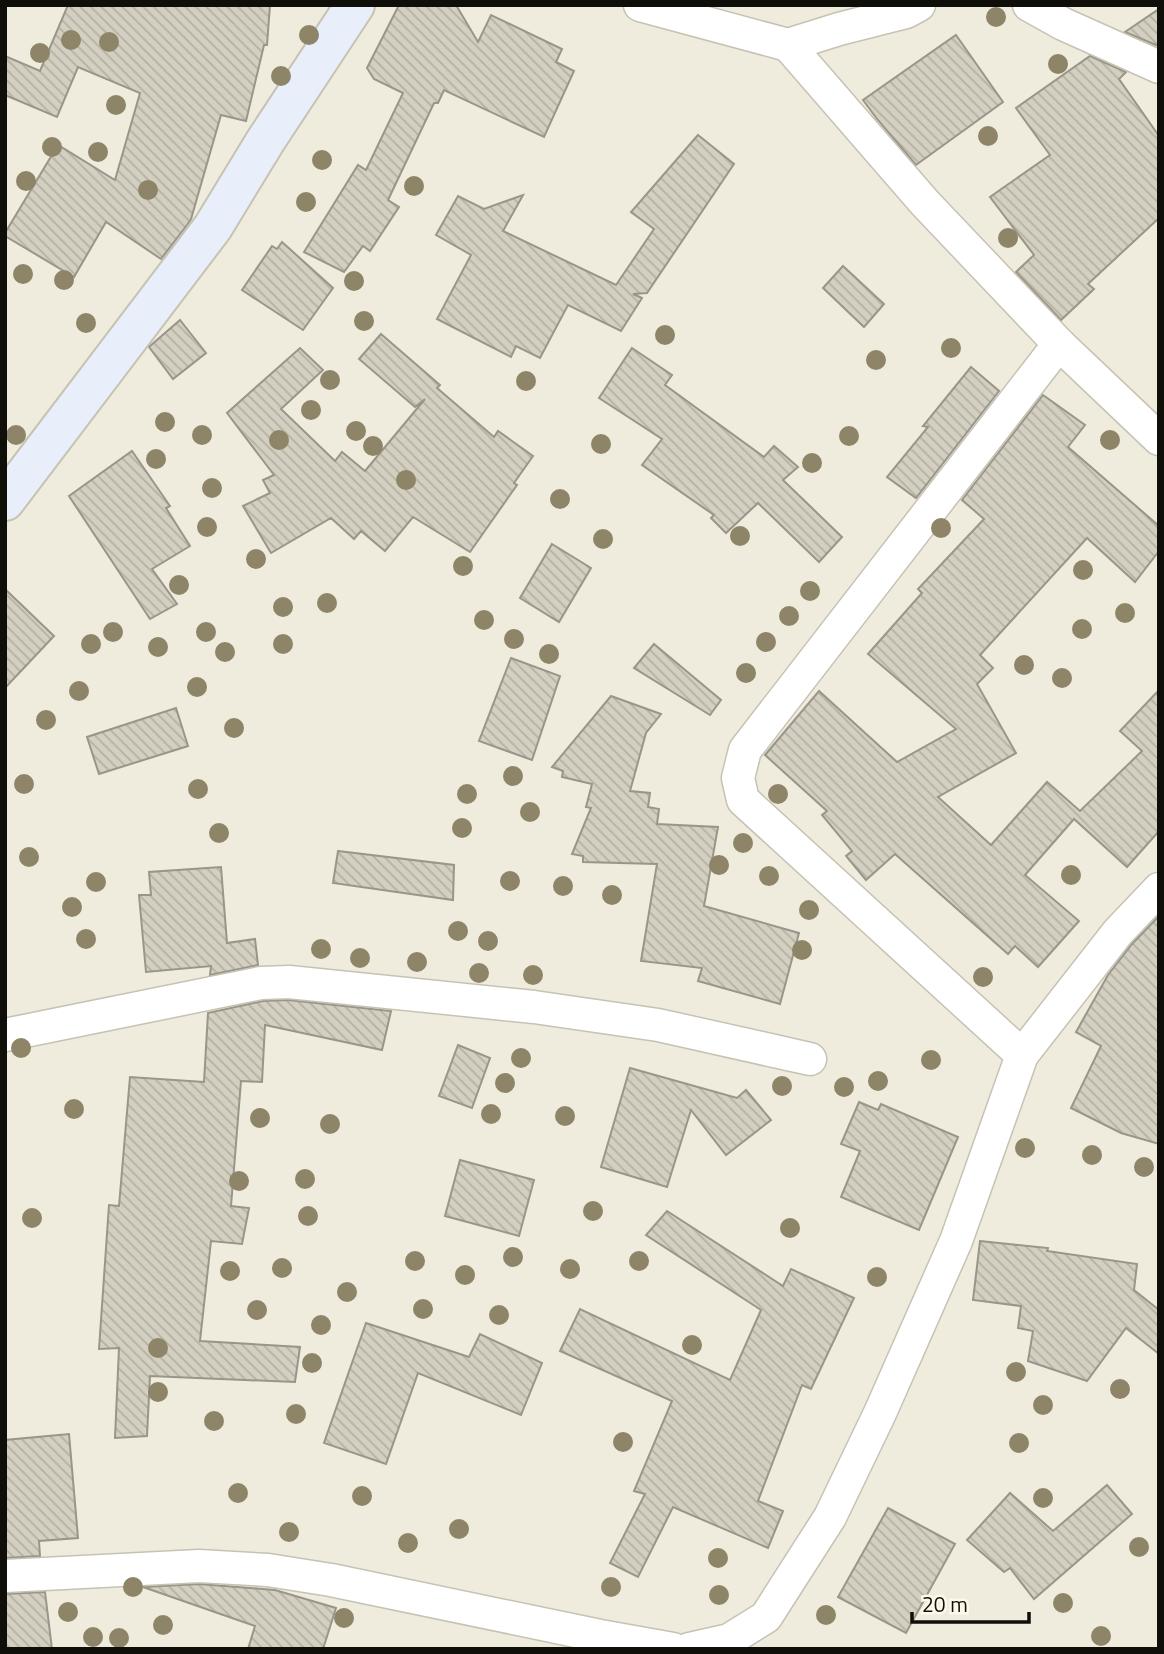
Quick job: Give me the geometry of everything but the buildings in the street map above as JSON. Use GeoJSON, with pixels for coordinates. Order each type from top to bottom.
{"type":"FeatureCollection","features":[{"type":"Feature","properties":{"kind":"street"},"geometry":{"type":"LineString","coordinates":[[5,502],[213,227],[266,140],[355,5]]}},
{"type":"Feature","properties":{"kind":"street"},"geometry":{"type":"LineString","coordinates":[[640,5],[788,45],[906,12],[919,5]]}},
{"type":"Feature","properties":{"kind":"street"},"geometry":{"type":"LineString","coordinates":[[1029,5],[1063,24],[1159,67]]}},
{"type":"Feature","properties":{"kind":"street"},"geometry":{"type":"LineString","coordinates":[[788,45],[925,203],[1059,344],[1159,439]]}},
{"type":"Feature","properties":{"kind":"street"},"geometry":{"type":"LineString","coordinates":[[1022,1055],[743,800],[738,778],[746,750],[1059,344]]}},
{"type":"Feature","properties":{"kind":"street"},"geometry":{"type":"LineString","coordinates":[[689,1649],[729,1640],[765,1617],[830,1517],[880,1413],[956,1241],[1022,1055],[1118,932],[1159,890]]}},
{"type":"Feature","properties":{"kind":"street"},"geometry":{"type":"LineString","coordinates":[[5,1035],[261,984],[289,982],[534,1007],[658,1025],[810,1059]]}},
{"type":"Feature","properties":{"kind":"street"},"geometry":{"type":"LineString","coordinates":[[5,1576],[199,1566],[268,1570],[331,1580],[673,1649]]}}]}
